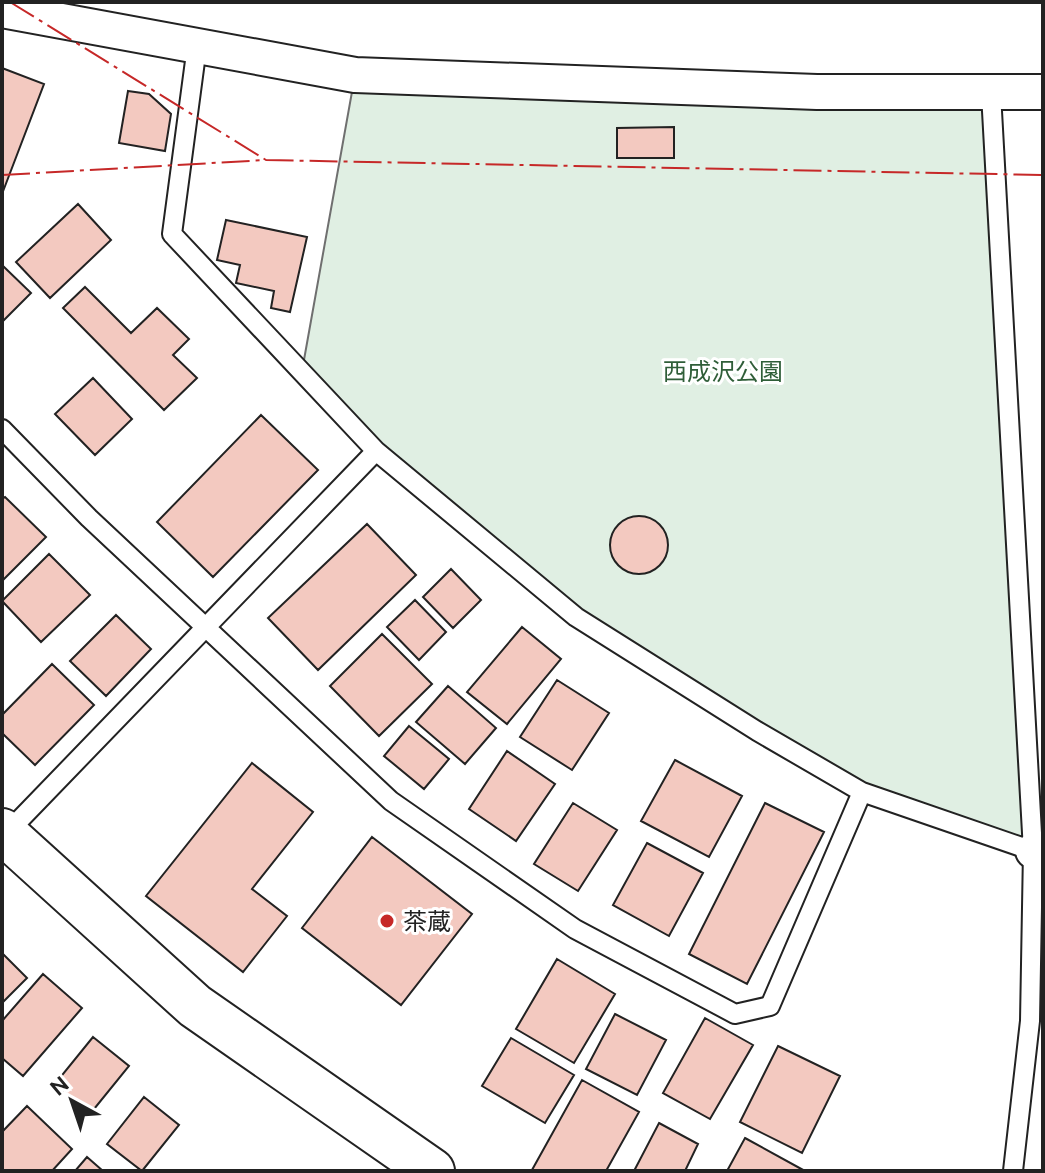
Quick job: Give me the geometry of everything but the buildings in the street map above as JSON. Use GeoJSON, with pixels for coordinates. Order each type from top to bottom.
{"type":"FeatureCollection","features":[{"type":"Feature","properties":{"kind":"street"},"geometry":{"type":"LineString","coordinates":[[2,10],[355,75],[817,92],[1043,92]]}},
{"type":"Feature","properties":{"kind":"street"},"geometry":{"type":"LineString","coordinates":[[3,834],[195,1006],[432,1171]]}},
{"type":"Feature","properties":{"kind":"lane"},"geometry":{"type":"LineString","coordinates":[[197,46],[172,234],[376,451],[576,617],[757,731],[862,792],[1038,851]]}},
{"type":"Feature","properties":{"kind":"lane"},"geometry":{"type":"LineString","coordinates":[[991,93],[1038,851],[1030,1021],[1013,1171]]}},
{"type":"Feature","properties":{"kind":"lane"},"geometry":{"type":"LineString","coordinates":[[2,429],[89,518],[391,801],[575,929],[735,1014],[770,1006],[862,792]]}},
{"type":"Feature","properties":{"kind":"lane"},"geometry":{"type":"LineString","coordinates":[[3,834],[376,451]]}},
{"type":"Feature","properties":{"kind":"green space","name":"西成沢公園"},"geometry":{"type":"Polygon","coordinates":[[[355,75],[991,93],[1033,851],[862,792],[576,617],[376,451],[302,371],[355,75]]]}},
{"type":"Feature","properties":{"kind":"power"},"geometry":{"type":"LineString","coordinates":[[10,2],[266,160]]}},
{"type":"Feature","properties":{"kind":"power"},"geometry":{"type":"LineString","coordinates":[[2,175],[266,160],[1043,175]]}},
{"type":"Feature","properties":{"kind":"place","name":"茶蔵"},"geometry":{"type":"Point","coordinates":[387,921]}}]}
